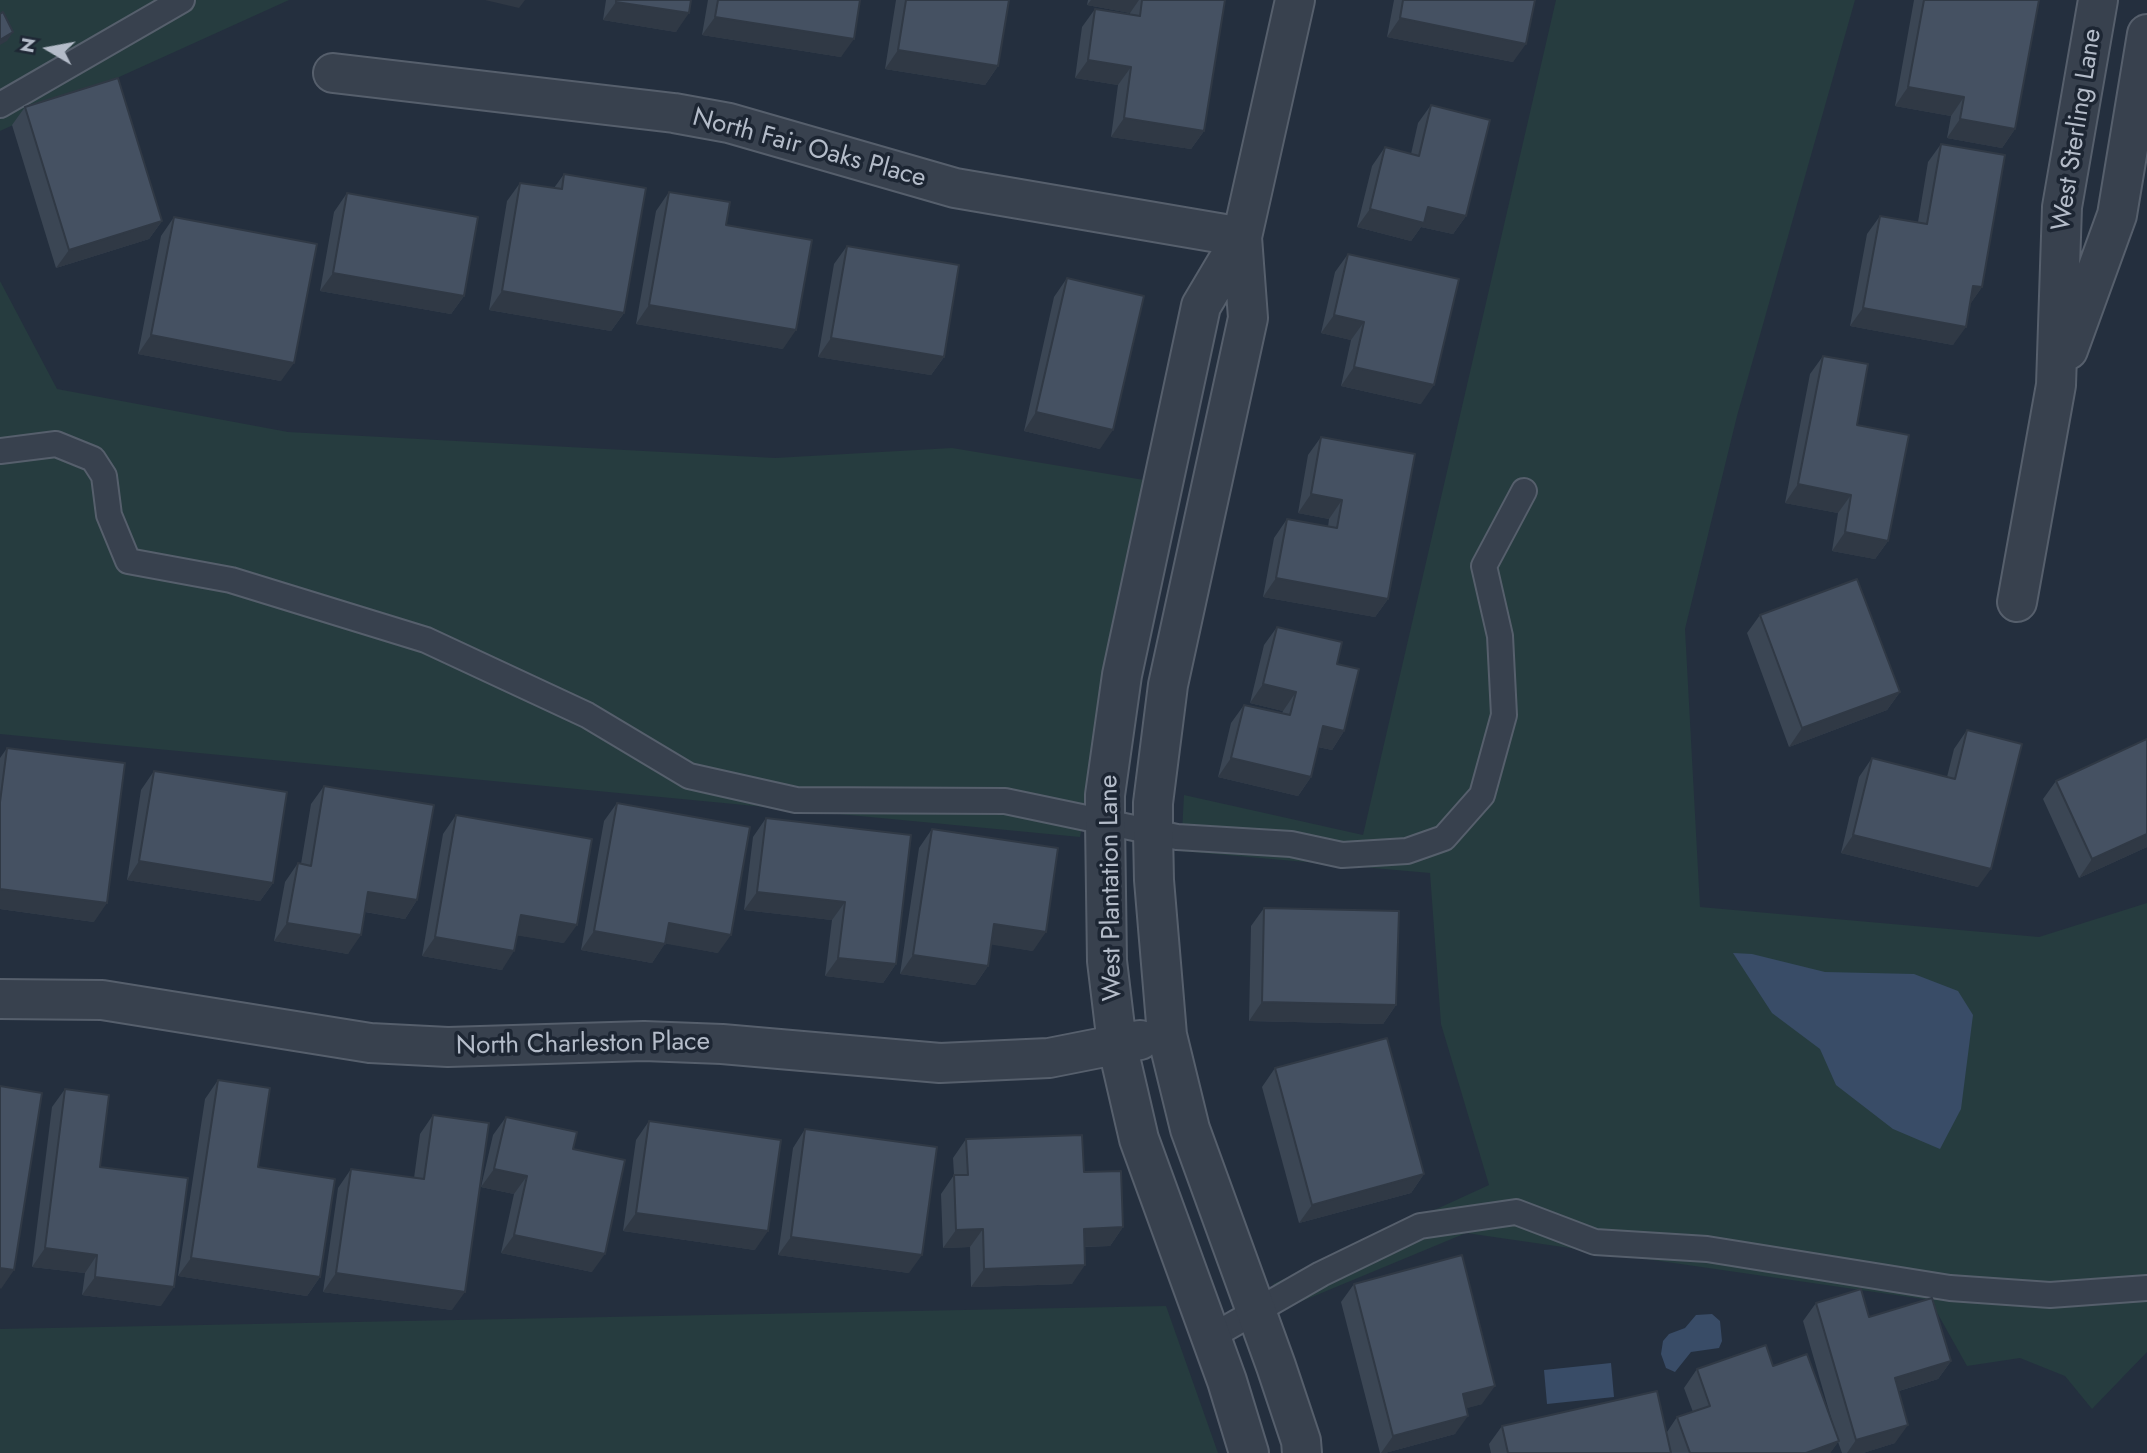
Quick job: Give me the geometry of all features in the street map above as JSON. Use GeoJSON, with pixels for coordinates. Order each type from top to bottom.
{"type":"FeatureCollection","features":[{"type":"Feature","properties":{"kind":"street","name":"West Plantation Lane"},"geometry":{"type":"LineString","coordinates":[[1295,0],[1242,237],[1248,318],[1168,685],[1153,803],[1153,832],[1154,880],[1167,1035],[1190,1129],[1297,1429],[1302,1453]]}},
{"type":"Feature","properties":{"kind":"street","name":"West Sterling Lane"},"geometry":{"type":"LineString","coordinates":[[2017,602],[2056,385],[2062,207],[2098,0]]}},
{"type":"Feature","properties":{"kind":"street","name":"West Sterling Lane"},"geometry":{"type":"LineString","coordinates":[[2056,385],[2117,215],[2147,34]]}},
{"type":"Feature","properties":{"kind":"street","name":"North Fair Oaks Place"},"geometry":{"type":"LineString","coordinates":[[333,73],[685,115],[729,123],[899,175],[954,188],[1242,237]]}},
{"type":"Feature","properties":{"kind":"street","name":"West Plantation Lane"},"geometry":{"type":"LineString","coordinates":[[1242,237],[1201,306],[1122,674],[1105,795],[1105,822],[1107,961],[1117,1044],[1139,1139],[1211,1337],[1248,1453]]}},
{"type":"Feature","properties":{"kind":"street","name":"North Charleston Place"},"geometry":{"type":"LineString","coordinates":[[0,999],[102,1000],[370,1043],[435,1046],[644,1041],[722,1044],[940,1063],[1049,1058],[1167,1035]]}},
{"type":"Feature","properties":{"kind":"lane"},"geometry":{"type":"LineString","coordinates":[[0,105],[182,0]]}},
{"type":"Feature","properties":{"kind":"lane"},"geometry":{"type":"LineString","coordinates":[[0,451],[56,444],[93,459],[104,476],[109,515],[128,561],[231,580],[426,640],[587,715],[689,776],[796,800],[1005,801],[1177,837],[1291,844],[1342,855],[1407,851],[1444,838],[1482,795],[1504,715],[1500,636],[1484,566],[1524,491]]}},
{"type":"Feature","properties":{"kind":"lane"},"geometry":{"type":"LineString","coordinates":[[1211,1337],[1321,1274],[1420,1226],[1516,1212],[1595,1242],[1707,1248],[1950,1288],[2050,1295],[2147,1288]]}},
{"type":"Feature","properties":{"kind":"green space"},"geometry":{"type":"Polygon","coordinates":[[[0,0],[289,0],[0,131],[0,0]]]}},
{"type":"Feature","properties":{"kind":"green space"},"geometry":{"type":"Polygon","coordinates":[[[1556,0],[1855,0],[1737,416],[1685,629],[1700,907],[2039,937],[2147,903],[2147,1352],[2092,1409],[2065,1376],[2020,1358],[1967,1366],[1930,1300],[1466,1233],[1283,1309],[1273,1284],[1489,1185],[1441,1024],[1430,873],[1181,851],[1184,795],[1363,835],[1556,0]]]}},
{"type":"Feature","properties":{"kind":"green space"},"geometry":{"type":"Polygon","coordinates":[[[0,281],[57,389],[288,432],[775,458],[952,448],[1150,481],[1080,837],[0,734],[0,281]]]}},
{"type":"Feature","properties":{"kind":"green space"},"geometry":{"type":"Polygon","coordinates":[[[1166,1306],[1218,1453],[0,1453],[0,1329],[1166,1306]]]}},
{"type":"Feature","properties":{"kind":"water"},"geometry":{"type":"Polygon","coordinates":[[[1733,953],[1752,954],[1825,972],[1914,974],[1958,991],[1973,1015],[1961,1109],[1940,1149],[1893,1129],[1836,1085],[1820,1049],[1772,1013],[1733,953]]]}},
{"type":"Feature","properties":{"kind":"water"},"geometry":{"type":"Polygon","coordinates":[[[1712,1314],[1720,1321],[1722,1341],[1719,1348],[1691,1352],[1675,1372],[1666,1368],[1661,1354],[1663,1341],[1669,1334],[1685,1328],[1696,1315],[1712,1314]]]}},
{"type":"Feature","properties":{"kind":"water"},"geometry":{"type":"Polygon","coordinates":[[[1611,1363],[1614,1397],[1547,1404],[1544,1370],[1611,1363]]]}},
{"type":"Feature","properties":{"kind":"building"},"geometry":{"type":"Polygon","coordinates":[[[616,0],[691,0],[689,13],[616,0]]]}},
{"type":"Feature","properties":{"kind":"building"},"geometry":{"type":"Polygon","coordinates":[[[718,0],[860,0],[854,39],[715,17],[718,0]]]}},
{"type":"Feature","properties":{"kind":"building"},"geometry":{"type":"Polygon","coordinates":[[[906,0],[1009,0],[998,66],[898,50],[906,0]]]}},
{"type":"Feature","properties":{"kind":"building"},"geometry":{"type":"Polygon","coordinates":[[[1142,0],[1225,0],[1204,131],[1124,118],[1131,67],[1088,60],[1095,9],[1140,16],[1142,0]]]}},
{"type":"Feature","properties":{"kind":"building"},"geometry":{"type":"Polygon","coordinates":[[[1403,0],[1535,0],[1526,44],[1400,18],[1403,0]]]}},
{"type":"Feature","properties":{"kind":"building"},"geometry":{"type":"Polygon","coordinates":[[[1924,0],[2039,0],[2015,129],[1960,119],[1964,97],[1908,87],[1924,0]]]}},
{"type":"Feature","properties":{"kind":"building"},"geometry":{"type":"Polygon","coordinates":[[[3,12],[13,32],[0,40],[0,14],[3,12]]]}},
{"type":"Feature","properties":{"kind":"building"},"geometry":{"type":"Polygon","coordinates":[[[118,78],[162,221],[69,250],[25,107],[118,78]]]}},
{"type":"Feature","properties":{"kind":"building"},"geometry":{"type":"Polygon","coordinates":[[[1431,105],[1490,120],[1466,216],[1428,207],[1424,223],[1370,209],[1385,147],[1419,156],[1431,105]]]}},
{"type":"Feature","properties":{"kind":"building"},"geometry":{"type":"Polygon","coordinates":[[[1941,144],[2005,155],[1982,287],[1973,286],[1966,327],[1863,308],[1880,216],[1927,224],[1941,144]]]}},
{"type":"Feature","properties":{"kind":"building"},"geometry":{"type":"Polygon","coordinates":[[[564,174],[646,188],[624,313],[502,291],[520,183],[562,189],[564,174]]]}},
{"type":"Feature","properties":{"kind":"building"},"geometry":{"type":"Polygon","coordinates":[[[669,192],[730,202],[726,225],[812,240],[796,330],[649,305],[669,192]]]}},
{"type":"Feature","properties":{"kind":"building"},"geometry":{"type":"Polygon","coordinates":[[[347,193],[478,217],[464,296],[333,273],[347,193]]]}},
{"type":"Feature","properties":{"kind":"building"},"geometry":{"type":"Polygon","coordinates":[[[174,217],[317,244],[294,363],[151,335],[174,217]]]}},
{"type":"Feature","properties":{"kind":"building"},"geometry":{"type":"Polygon","coordinates":[[[847,246],[959,265],[944,357],[831,338],[847,246]]]}},
{"type":"Feature","properties":{"kind":"building"},"geometry":{"type":"Polygon","coordinates":[[[1348,254],[1459,279],[1434,385],[1354,367],[1364,322],[1334,315],[1348,254]]]}},
{"type":"Feature","properties":{"kind":"building"},"geometry":{"type":"Polygon","coordinates":[[[1067,278],[1144,296],[1113,430],[1036,412],[1067,278]]]}},
{"type":"Feature","properties":{"kind":"building"},"geometry":{"type":"Polygon","coordinates":[[[1823,356],[1868,364],[1857,425],[1909,435],[1888,541],[1845,532],[1851,495],[1798,484],[1823,356]]]}},
{"type":"Feature","properties":{"kind":"building"},"geometry":{"type":"Polygon","coordinates":[[[1321,437],[1415,454],[1388,599],[1276,578],[1287,519],[1337,528],[1342,500],[1311,494],[1321,437]]]}},
{"type":"Feature","properties":{"kind":"building"},"geometry":{"type":"Polygon","coordinates":[[[1857,579],[1900,692],[1802,728],[1760,615],[1857,579]]]}},
{"type":"Feature","properties":{"kind":"building"},"geometry":{"type":"Polygon","coordinates":[[[1277,627],[1342,642],[1337,664],[1359,669],[1344,731],[1323,726],[1311,777],[1231,758],[1244,705],[1290,715],[1296,692],[1263,684],[1277,627]]]}},
{"type":"Feature","properties":{"kind":"building"},"geometry":{"type":"Polygon","coordinates":[[[1967,730],[2022,744],[1991,869],[1853,835],[1872,758],[1955,779],[1967,730]]]}},
{"type":"Feature","properties":{"kind":"building"},"geometry":{"type":"Polygon","coordinates":[[[2147,739],[2147,834],[2092,859],[2056,781],[2147,739]]]}},
{"type":"Feature","properties":{"kind":"building"},"geometry":{"type":"Polygon","coordinates":[[[7,748],[125,763],[107,903],[0,889],[0,802],[7,748]]]}},
{"type":"Feature","properties":{"kind":"building"},"geometry":{"type":"Polygon","coordinates":[[[154,771],[287,792],[273,883],[139,861],[154,771]]]}},
{"type":"Feature","properties":{"kind":"building"},"geometry":{"type":"Polygon","coordinates":[[[324,786],[434,805],[417,900],[368,892],[361,935],[287,923],[298,863],[311,866],[324,786]]]}},
{"type":"Feature","properties":{"kind":"building"},"geometry":{"type":"Polygon","coordinates":[[[617,803],[750,827],[731,935],[669,923],[665,944],[594,931],[617,803]]]}},
{"type":"Feature","properties":{"kind":"building"},"geometry":{"type":"Polygon","coordinates":[[[456,815],[592,839],[577,925],[521,915],[514,951],[435,937],[456,815]]]}},
{"type":"Feature","properties":{"kind":"building"},"geometry":{"type":"Polygon","coordinates":[[[766,818],[911,835],[896,964],[838,958],[845,902],[757,892],[766,818]]]}},
{"type":"Feature","properties":{"kind":"building"},"geometry":{"type":"Polygon","coordinates":[[[932,829],[1058,848],[1046,932],[994,924],[988,966],[913,955],[932,829]]]}},
{"type":"Feature","properties":{"kind":"building"},"geometry":{"type":"Polygon","coordinates":[[[1264,908],[1399,911],[1396,1005],[1262,1002],[1264,908]]]}},
{"type":"Feature","properties":{"kind":"building"},"geometry":{"type":"Polygon","coordinates":[[[1387,1038],[1424,1174],[1312,1205],[1275,1068],[1387,1038]]]}},
{"type":"Feature","properties":{"kind":"building"},"geometry":{"type":"Polygon","coordinates":[[[218,1080],[270,1088],[258,1167],[335,1179],[320,1277],[191,1258],[218,1080]]]}},
{"type":"Feature","properties":{"kind":"building"},"geometry":{"type":"Polygon","coordinates":[[[0,1086],[42,1093],[14,1270],[0,1268],[0,1086]]]}},
{"type":"Feature","properties":{"kind":"building"},"geometry":{"type":"Polygon","coordinates":[[[65,1089],[109,1095],[100,1167],[188,1178],[174,1287],[95,1277],[97,1255],[45,1248],[65,1089]]]}},
{"type":"Feature","properties":{"kind":"building"},"geometry":{"type":"Polygon","coordinates":[[[433,1115],[489,1123],[465,1292],[336,1273],[351,1169],[424,1179],[433,1115]]]}},
{"type":"Feature","properties":{"kind":"building"},"geometry":{"type":"Polygon","coordinates":[[[506,1117],[577,1132],[573,1149],[625,1160],[605,1254],[514,1235],[527,1176],[494,1169],[506,1117]]]}},
{"type":"Feature","properties":{"kind":"building"},"geometry":{"type":"Polygon","coordinates":[[[649,1121],[781,1140],[768,1231],[636,1213],[649,1121]]]}},
{"type":"Feature","properties":{"kind":"building"},"geometry":{"type":"Polygon","coordinates":[[[805,1129],[937,1147],[922,1255],[791,1237],[805,1129]]]}},
{"type":"Feature","properties":{"kind":"building"},"geometry":{"type":"Polygon","coordinates":[[[1082,1135],[1084,1172],[1121,1171],[1123,1227],[1084,1229],[1085,1265],[984,1269],[983,1229],[956,1230],[954,1175],[968,1175],[966,1139],[1082,1135]]]}},
{"type":"Feature","properties":{"kind":"building"},"geometry":{"type":"Polygon","coordinates":[[[1462,1255],[1495,1386],[1463,1394],[1468,1416],[1393,1436],[1354,1284],[1462,1255]]]}},
{"type":"Feature","properties":{"kind":"building"},"geometry":{"type":"Polygon","coordinates":[[[1861,1289],[1869,1317],[1932,1298],[1951,1361],[1895,1378],[1908,1425],[1856,1440],[1816,1303],[1861,1289]]]}},
{"type":"Feature","properties":{"kind":"building"},"geometry":{"type":"Polygon","coordinates":[[[1766,1345],[1773,1366],[1807,1354],[1839,1441],[1806,1453],[1690,1453],[1677,1417],[1710,1406],[1697,1369],[1766,1345]]]}},
{"type":"Feature","properties":{"kind":"building"},"geometry":{"type":"Polygon","coordinates":[[[1657,1391],[1671,1453],[1508,1453],[1502,1426],[1657,1391]]]}}]}
